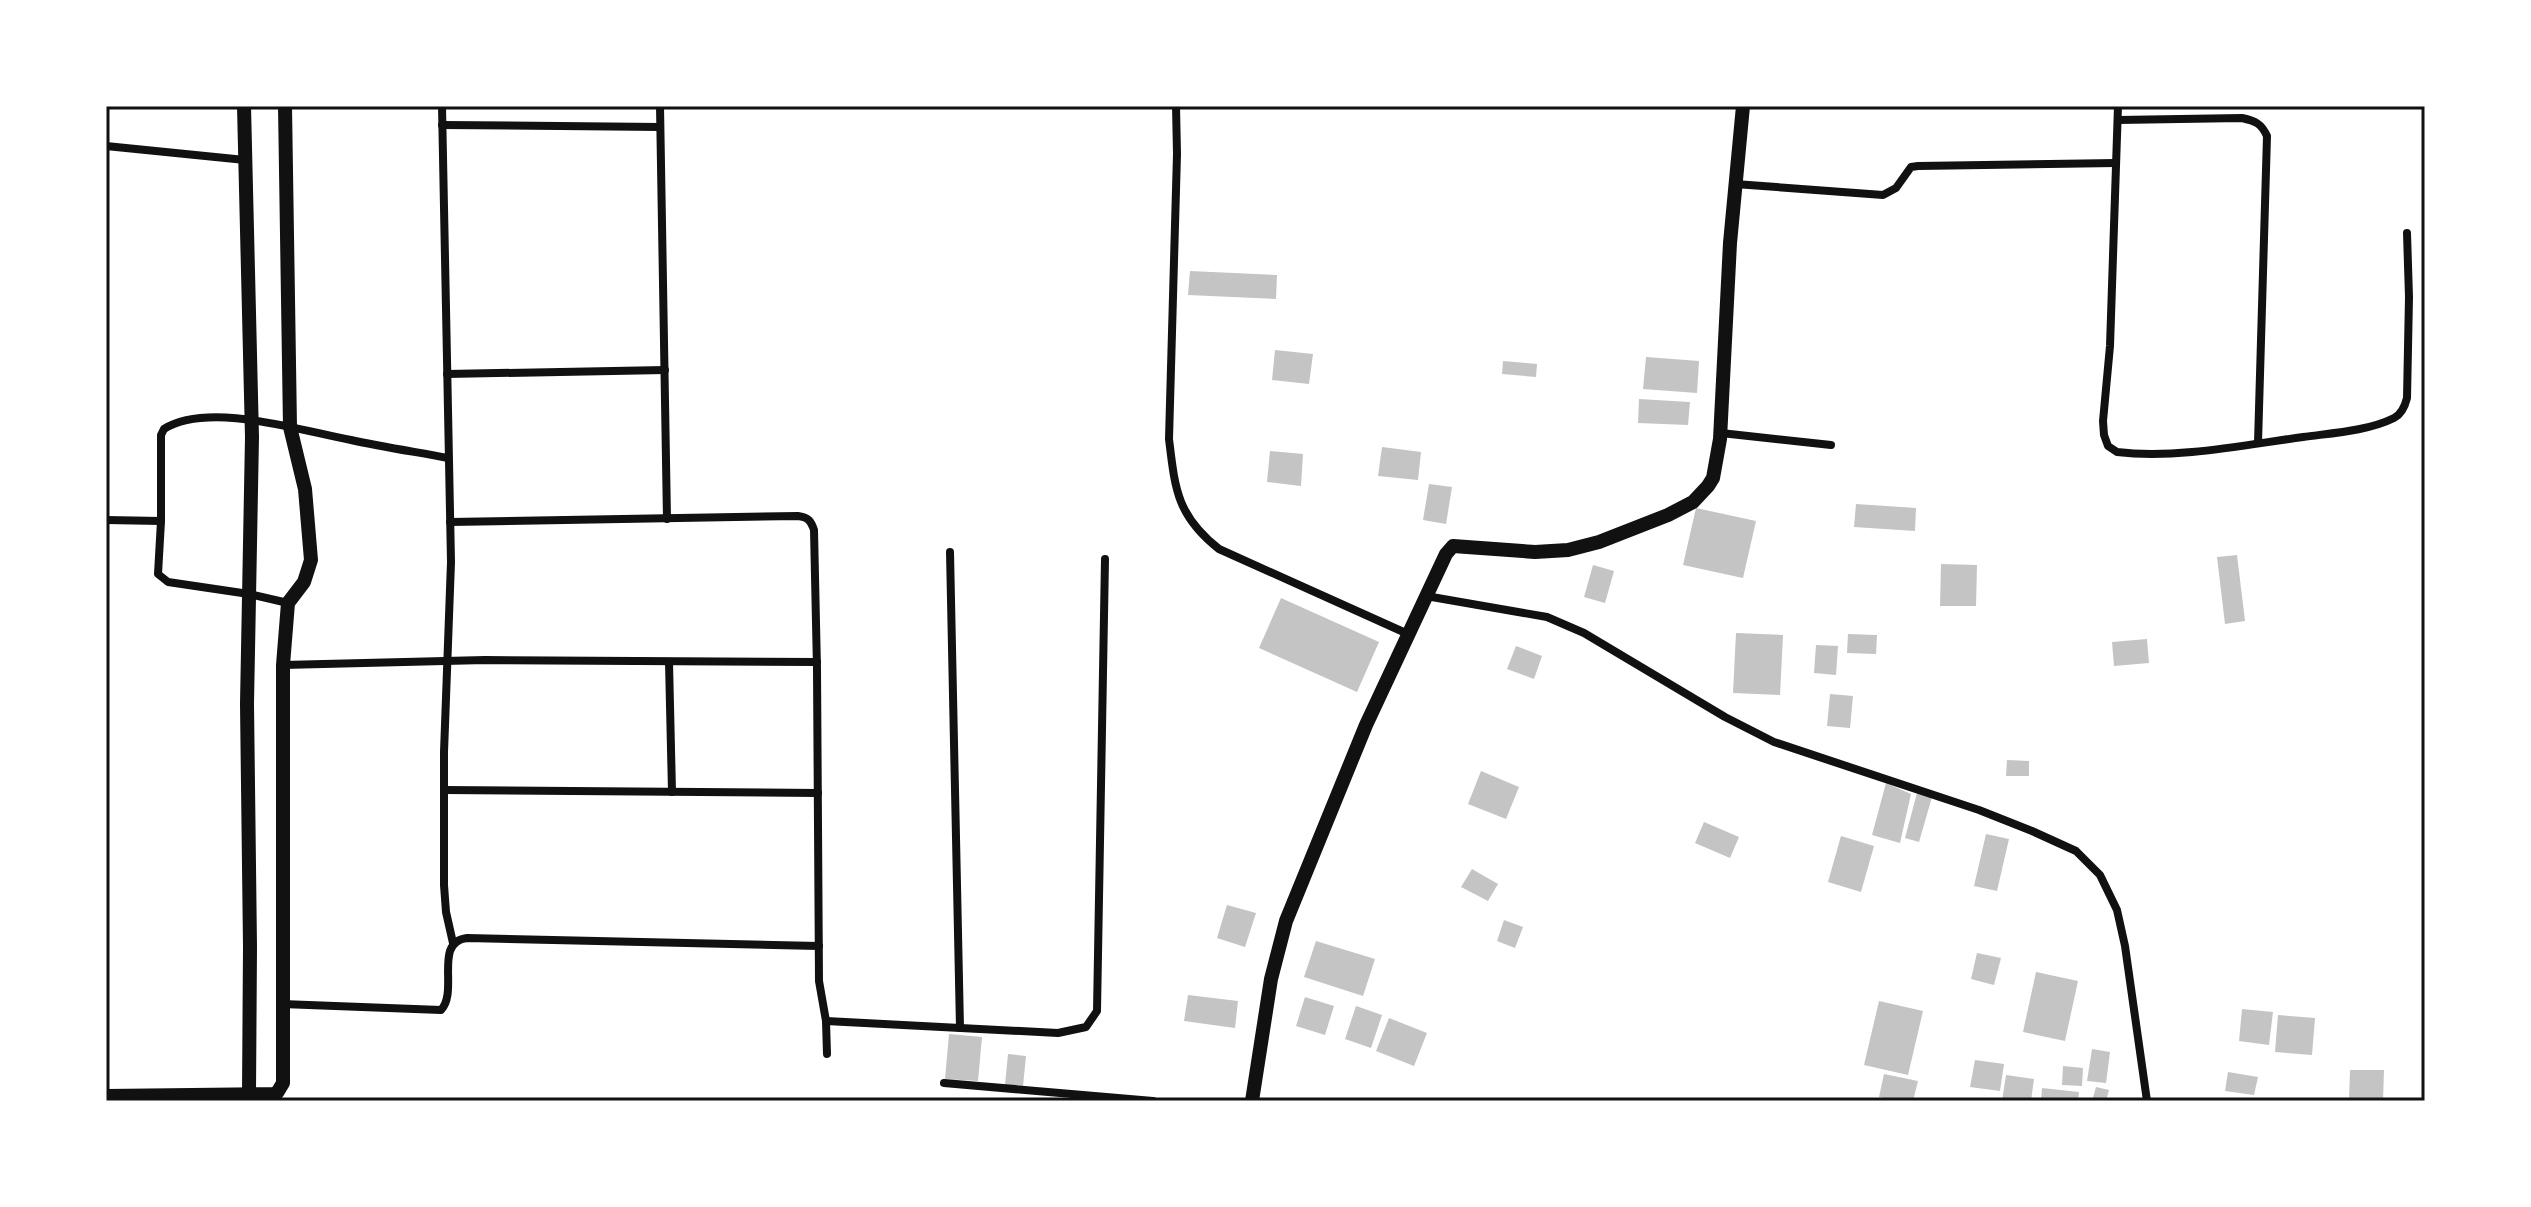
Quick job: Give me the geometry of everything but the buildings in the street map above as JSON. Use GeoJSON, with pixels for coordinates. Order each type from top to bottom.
{"type":"FeatureCollection","features":[{"type":"Feature","properties":{"kind":"street"},"geometry":{"type":"LineString","coordinates":[[244,106],[252,419],[247,704],[249,1093]]}},
{"type":"Feature","properties":{"kind":"street"},"geometry":{"type":"LineString","coordinates":[[106,1096],[273,1094],[281,1089],[283,665],[288,603],[309,573],[312,545],[301,466],[290,427],[285,106]]}},
{"type":"Feature","properties":{"kind":"street"},"geometry":{"type":"LineString","coordinates":[[442,106],[450,522],[444,897],[453,943]]}},
{"type":"Feature","properties":{"kind":"street"},"geometry":{"type":"LineString","coordinates":[[660,106],[667,519]]}},
{"type":"Feature","properties":{"kind":"street"},"geometry":{"type":"LineString","coordinates":[[1176,106],[1169,428],[1173,474],[1182,506],[1190,522],[1219,549],[1408,634]]}},
{"type":"Feature","properties":{"kind":"street"},"geometry":{"type":"LineString","coordinates":[[1252,1101],[1271,979],[1286,921],[1366,725],[1446,554],[1453,546],[1535,552],[1568,550],[1647,525],[1693,502],[1713,478],[1721,433],[1735,184],[1743,106]]}},
{"type":"Feature","properties":{"kind":"street"},"geometry":{"type":"LineString","coordinates":[[2118,106],[2110,346],[2103,421],[2108,446],[2117,452],[2201,451],[2334,433],[2398,417],[2407,398],[2407,233]]}},
{"type":"Feature","properties":{"kind":"street"},"geometry":{"type":"LineString","coordinates":[[2118,120],[2242,118],[2256,121],[2267,136],[2258,443]]}},
{"type":"Feature","properties":{"kind":"street"},"geometry":{"type":"LineString","coordinates":[[442,125],[660,127]]}},
{"type":"Feature","properties":{"kind":"street"},"geometry":{"type":"LineString","coordinates":[[106,146],[245,160]]}},
{"type":"Feature","properties":{"kind":"street"},"geometry":{"type":"LineString","coordinates":[[1735,184],[1883,195],[1896,188],[1911,167],[1918,166],[2116,163]]}},
{"type":"Feature","properties":{"kind":"street"},"geometry":{"type":"LineString","coordinates":[[447,374],[665,370]]}},
{"type":"Feature","properties":{"kind":"street"},"geometry":{"type":"LineString","coordinates":[[288,603],[162,579],[157,567],[161,521],[161,435],[164,429],[197,420],[252,419],[448,458]]}},
{"type":"Feature","properties":{"kind":"street"},"geometry":{"type":"LineString","coordinates":[[1721,433],[1831,445]]}},
{"type":"Feature","properties":{"kind":"street"},"geometry":{"type":"LineString","coordinates":[[450,522],[798,516],[812,523],[817,662],[819,989],[826,1021],[827,1054]]}},
{"type":"Feature","properties":{"kind":"street"},"geometry":{"type":"LineString","coordinates":[[106,520],[161,521]]}},
{"type":"Feature","properties":{"kind":"street"},"geometry":{"type":"LineString","coordinates":[[950,552],[960,1028]]}},
{"type":"Feature","properties":{"kind":"street"},"geometry":{"type":"LineString","coordinates":[[826,1021],[1058,1033],[1086,1027],[1097,1011],[1105,559]]}},
{"type":"Feature","properties":{"kind":"street"},"geometry":{"type":"LineString","coordinates":[[1426,596],[1547,617],[1584,633],[1725,717],[1774,742],[1979,810],[2076,851],[2100,875],[2117,910],[2147,1101]]}},
{"type":"Feature","properties":{"kind":"street"},"geometry":{"type":"LineString","coordinates":[[283,665],[448,661],[817,662]]}},
{"type":"Feature","properties":{"kind":"street"},"geometry":{"type":"LineString","coordinates":[[669,662],[672,792]]}},
{"type":"Feature","properties":{"kind":"street"},"geometry":{"type":"LineString","coordinates":[[444,790],[818,793]]}},
{"type":"Feature","properties":{"kind":"street"},"geometry":{"type":"LineString","coordinates":[[282,1004],[441,1010],[447,1002],[449,952],[453,943],[467,938],[819,946]]}},
{"type":"Feature","properties":{"kind":"street"},"geometry":{"type":"LineString","coordinates":[[944,1083],[1153,1101]]}}]}
